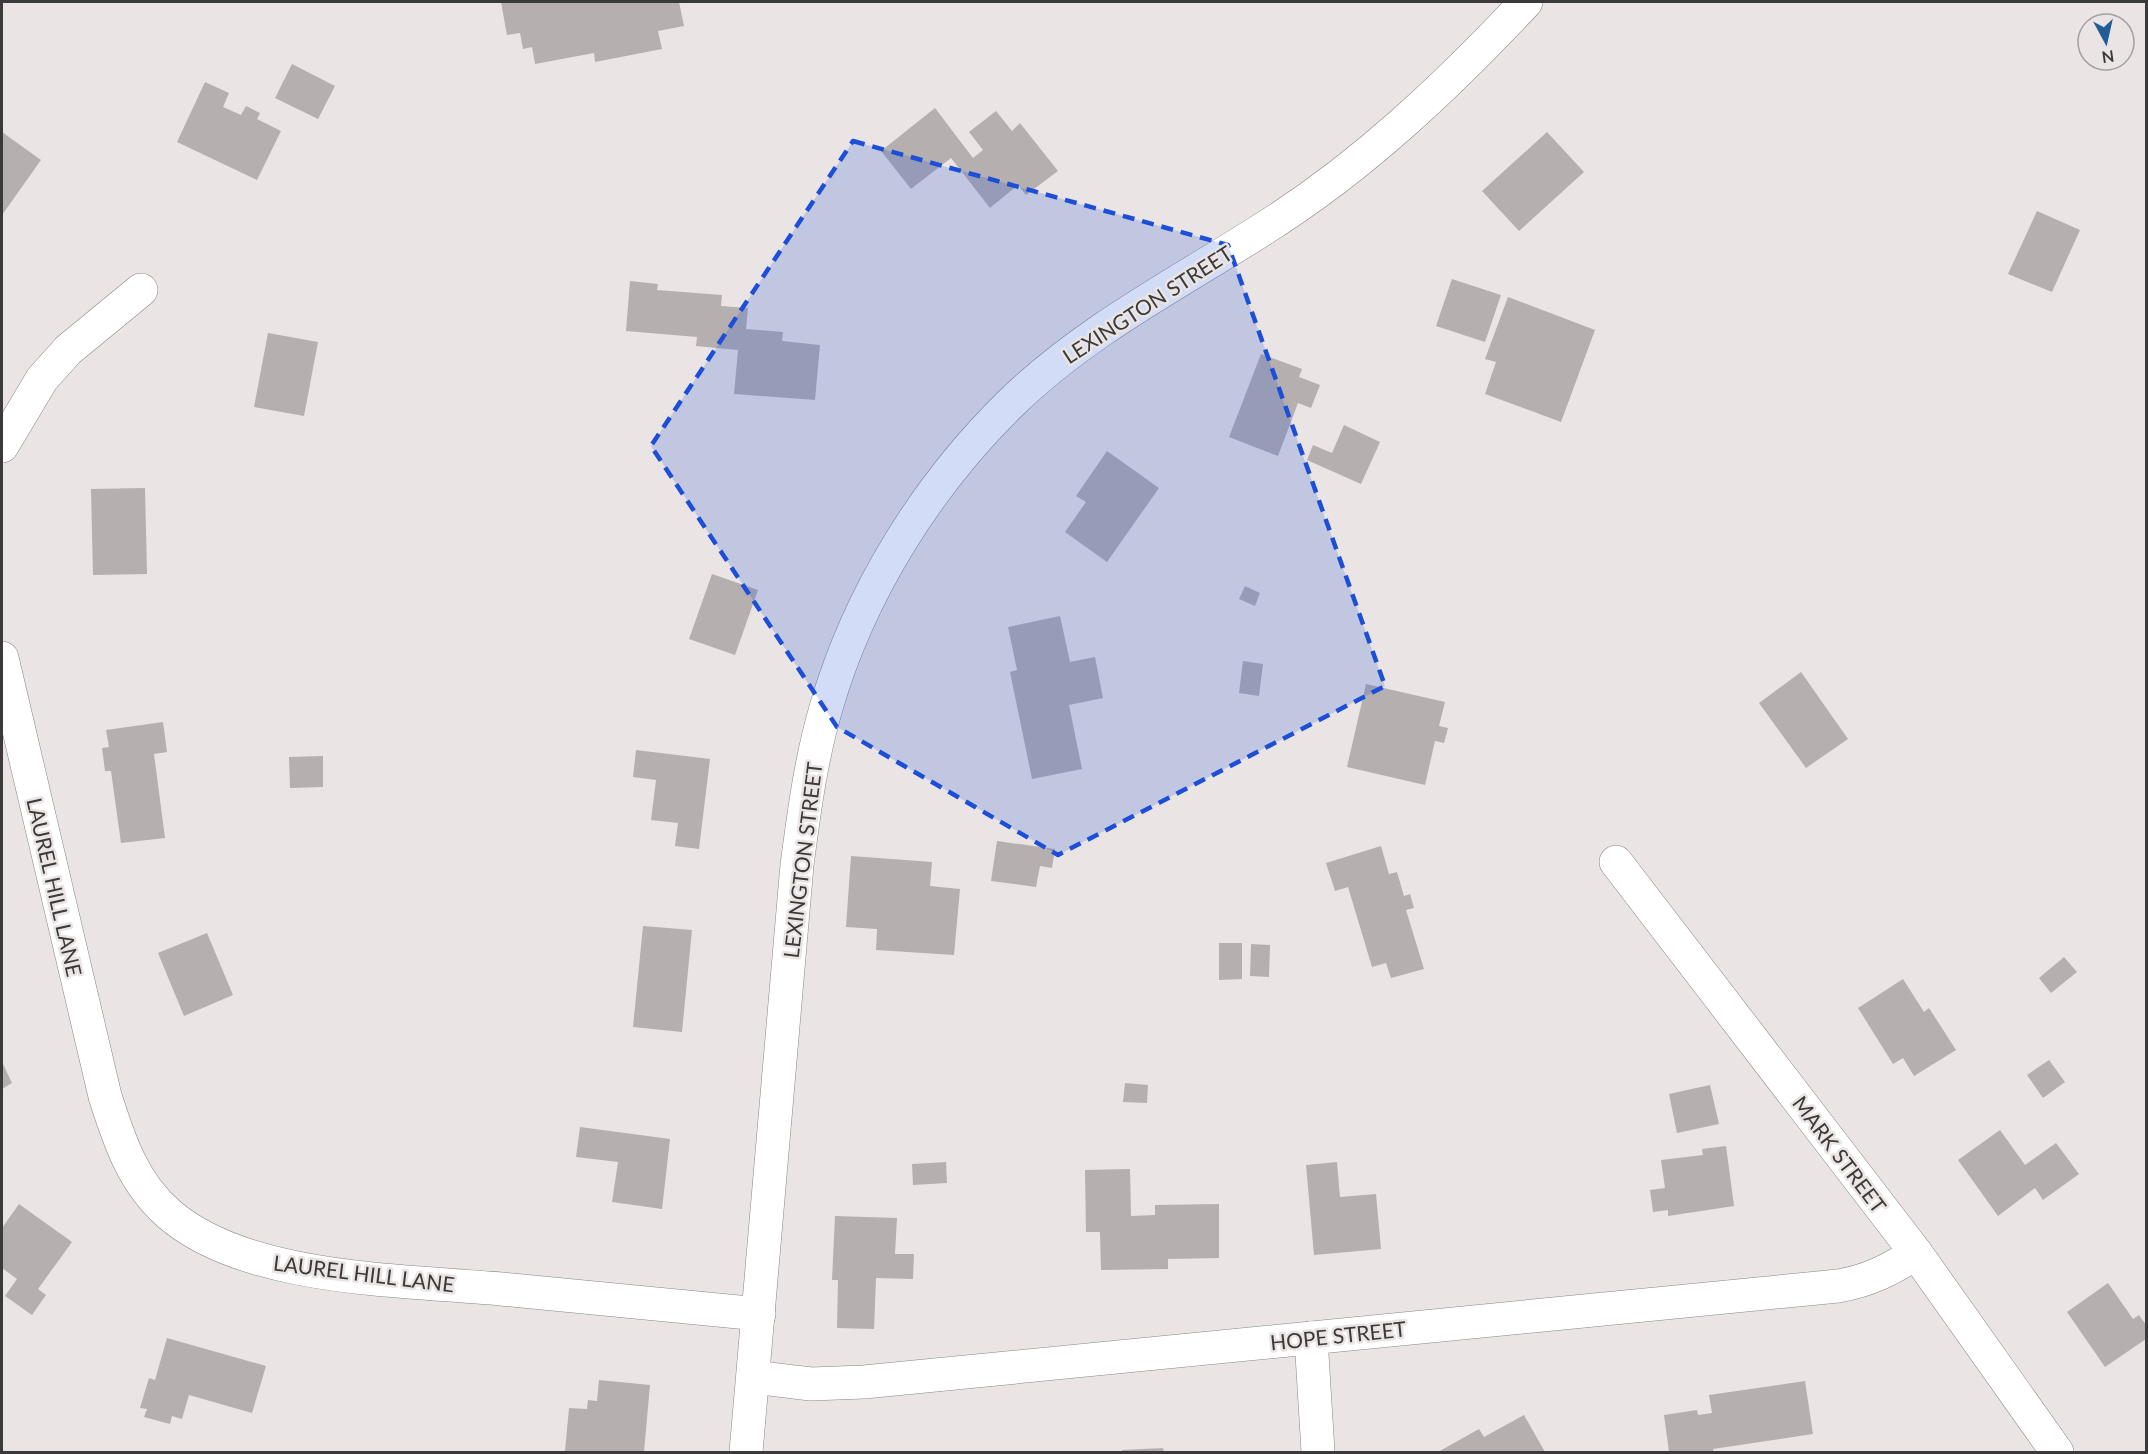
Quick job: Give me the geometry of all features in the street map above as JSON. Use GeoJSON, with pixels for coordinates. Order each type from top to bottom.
{"type":"FeatureCollection","features":[{"type":"Feature","properties":{"kind":"street","name":"LEXINGTON STREET"},"geometry":{"type":"LineString","coordinates":[[746,1452],[797,865],[809,782],[834,684],[851,640],[889,561],[937,489],[961,458],[992,422],[1044,374],[1118,318],[1265,228],[1347,168],[1433,98],[1526,2]]}},
{"type":"Feature","properties":{"kind":"street"},"geometry":{"type":"LineString","coordinates":[[2,446],[42,379],[68,350],[141,290]]}},
{"type":"Feature","properties":{"kind":"street","name":"LAUREL HILL LANE"},"geometry":{"type":"LineString","coordinates":[[2,658],[105,1096],[121,1145],[143,1186],[170,1215],[203,1235],[244,1255],[295,1267],[335,1273],[759,1314]]}},
{"type":"Feature","properties":{"kind":"street","name":"MARK STREET"},"geometry":{"type":"LineString","coordinates":[[1616,862],[1916,1253],[2057,1452]]}},
{"type":"Feature","properties":{"kind":"street","name":"HOPE STREET"},"geometry":{"type":"LineString","coordinates":[[753,1377],[810,1384],[864,1382],[1838,1286],[1864,1282],[1887,1272],[1916,1253]]}},
{"type":"Feature","properties":{"kind":"street"},"geometry":{"type":"LineString","coordinates":[[1311,1338],[1318,1452]]}},
{"type":"Feature","properties":{"kind":"highlighted area"},"geometry":{"type":"Polygon","coordinates":[[[853,141],[1228,245],[1385,686],[1058,855],[837,727],[651,446],[853,141]]]}},
{"type":"Feature","properties":{"kind":"building"},"geometry":{"type":"Polygon","coordinates":[[[501,2],[679,2],[684,26],[658,31],[662,49],[595,62],[594,53],[535,64],[532,47],[523,49],[520,33],[507,35],[501,2]]]}},
{"type":"Feature","properties":{"kind":"building"},"geometry":{"type":"Polygon","coordinates":[[[292,64],[335,86],[318,119],[275,98],[292,64]]]}},
{"type":"Feature","properties":{"kind":"building"},"geometry":{"type":"Polygon","coordinates":[[[205,82],[229,93],[223,107],[241,115],[246,106],[260,113],[257,119],[281,131],[257,180],[177,142],[205,82]]]}},
{"type":"Feature","properties":{"kind":"building"},"geometry":{"type":"Polygon","coordinates":[[[935,108],[973,158],[983,150],[969,132],[996,111],[1012,131],[1020,123],[1058,171],[1026,195],[1018,185],[990,208],[951,158],[911,189],[881,151],[935,108]]]}},
{"type":"Feature","properties":{"kind":"building"},"geometry":{"type":"Polygon","coordinates":[[[2,132],[41,160],[2,215],[2,132]]]}},
{"type":"Feature","properties":{"kind":"building"},"geometry":{"type":"Polygon","coordinates":[[[1547,132],[1584,172],[1519,231],[1482,191],[1547,132]]]}},
{"type":"Feature","properties":{"kind":"building"},"geometry":{"type":"Polygon","coordinates":[[[2037,211],[2080,230],[2052,292],[2008,274],[2037,211]]]}},
{"type":"Feature","properties":{"kind":"building"},"geometry":{"type":"Polygon","coordinates":[[[1452,279],[1501,295],[1485,342],[1436,326],[1452,279]]]}},
{"type":"Feature","properties":{"kind":"building"},"geometry":{"type":"Polygon","coordinates":[[[630,281],[658,284],[657,290],[722,295],[721,306],[748,308],[746,329],[783,332],[782,341],[820,345],[815,400],[734,394],[738,350],[696,346],[697,337],[626,331],[630,281]]]}},
{"type":"Feature","properties":{"kind":"building"},"geometry":{"type":"Polygon","coordinates":[[[1508,297],[1595,330],[1561,422],[1485,394],[1496,362],[1485,359],[1508,297]]]}},
{"type":"Feature","properties":{"kind":"building"},"geometry":{"type":"Polygon","coordinates":[[[268,333],[318,342],[304,416],[254,407],[268,333]]]}},
{"type":"Feature","properties":{"kind":"building"},"geometry":{"type":"Polygon","coordinates":[[[1261,354],[1302,369],[1299,377],[1320,385],[1311,408],[1298,403],[1278,456],[1229,437],[1261,354]]]}},
{"type":"Feature","properties":{"kind":"building"},"geometry":{"type":"Polygon","coordinates":[[[1344,425],[1380,442],[1361,484],[1307,460],[1313,445],[1332,453],[1344,425]]]}},
{"type":"Feature","properties":{"kind":"building"},"geometry":{"type":"Polygon","coordinates":[[[1107,451],[1159,488],[1107,562],[1065,532],[1086,502],[1076,496],[1107,451]]]}},
{"type":"Feature","properties":{"kind":"building"},"geometry":{"type":"Polygon","coordinates":[[[145,488],[147,574],[93,575],[91,489],[145,488]]]}},
{"type":"Feature","properties":{"kind":"building"},"geometry":{"type":"Polygon","coordinates":[[[712,574],[758,590],[735,655],[689,639],[712,574]]]}},
{"type":"Feature","properties":{"kind":"building"},"geometry":{"type":"Polygon","coordinates":[[[1245,586],[1260,593],[1255,606],[1239,599],[1245,586]]]}},
{"type":"Feature","properties":{"kind":"building"},"geometry":{"type":"Polygon","coordinates":[[[1060,616],[1070,662],[1095,657],[1103,698],[1069,705],[1082,769],[1032,779],[1010,672],[1017,670],[1008,627],[1060,616]]]}},
{"type":"Feature","properties":{"kind":"building"},"geometry":{"type":"Polygon","coordinates":[[[1243,661],[1263,664],[1259,696],[1239,693],[1243,661]]]}},
{"type":"Feature","properties":{"kind":"building"},"geometry":{"type":"Polygon","coordinates":[[[1801,672],[1848,739],[1806,768],[1759,703],[1801,672]]]}},
{"type":"Feature","properties":{"kind":"building"},"geometry":{"type":"Polygon","coordinates":[[[1366,684],[1445,702],[1439,726],[1448,728],[1444,743],[1435,741],[1425,785],[1347,767],[1366,684]]]}},
{"type":"Feature","properties":{"kind":"building"},"geometry":{"type":"Polygon","coordinates":[[[163,722],[167,752],[154,754],[165,838],[121,843],[111,771],[105,771],[102,748],[109,747],[106,730],[163,722]]]}},
{"type":"Feature","properties":{"kind":"building"},"geometry":{"type":"Polygon","coordinates":[[[636,750],[710,759],[699,849],[675,846],[678,823],[651,820],[656,780],[633,777],[636,750]]]}},
{"type":"Feature","properties":{"kind":"building"},"geometry":{"type":"Polygon","coordinates":[[[323,756],[323,787],[290,788],[289,757],[323,756]]]}},
{"type":"Feature","properties":{"kind":"building"},"geometry":{"type":"Polygon","coordinates":[[[997,841],[1055,849],[1052,868],[1040,866],[1036,887],[991,881],[997,841]]]}},
{"type":"Feature","properties":{"kind":"building"},"geometry":{"type":"Polygon","coordinates":[[[1381,846],[1389,874],[1397,872],[1404,896],[1410,894],[1414,908],[1406,910],[1424,969],[1391,978],[1386,963],[1372,967],[1348,887],[1335,891],[1326,863],[1381,846]]]}},
{"type":"Feature","properties":{"kind":"building"},"geometry":{"type":"Polygon","coordinates":[[[851,856],[932,862],[930,886],[960,889],[954,955],[876,950],[877,929],[846,927],[851,856]]]}},
{"type":"Feature","properties":{"kind":"building"},"geometry":{"type":"Polygon","coordinates":[[[643,926],[692,930],[682,1032],[633,1027],[643,926]]]}},
{"type":"Feature","properties":{"kind":"building"},"geometry":{"type":"Polygon","coordinates":[[[207,933],[233,995],[184,1016],[158,953],[207,933]]]}},
{"type":"Feature","properties":{"kind":"building"},"geometry":{"type":"Polygon","coordinates":[[[1219,943],[1242,943],[1242,979],[1219,980],[1219,943]]]}},
{"type":"Feature","properties":{"kind":"building"},"geometry":{"type":"Polygon","coordinates":[[[1251,944],[1270,945],[1269,977],[1250,976],[1251,944]]]}},
{"type":"Feature","properties":{"kind":"building"},"geometry":{"type":"Polygon","coordinates":[[[2064,957],[2077,972],[2051,993],[2039,978],[2064,957]]]}},
{"type":"Feature","properties":{"kind":"building"},"geometry":{"type":"Polygon","coordinates":[[[1903,979],[1924,1012],[1929,1008],[1956,1050],[1914,1076],[1903,1058],[1893,1064],[1858,1008],[1903,979]]]}},
{"type":"Feature","properties":{"kind":"building"},"geometry":{"type":"Polygon","coordinates":[[[2049,1060],[2065,1082],[2043,1098],[2027,1075],[2049,1060]]]}},
{"type":"Feature","properties":{"kind":"building"},"geometry":{"type":"Polygon","coordinates":[[[2,1062],[12,1083],[2,1089],[2,1062]]]}},
{"type":"Feature","properties":{"kind":"building"},"geometry":{"type":"Polygon","coordinates":[[[1125,1083],[1148,1085],[1147,1103],[1123,1102],[1125,1083]]]}},
{"type":"Feature","properties":{"kind":"building"},"geometry":{"type":"Polygon","coordinates":[[[1710,1085],[1719,1124],[1677,1133],[1669,1094],[1710,1085]]]}},
{"type":"Feature","properties":{"kind":"building"},"geometry":{"type":"Polygon","coordinates":[[[580,1127],[670,1139],[662,1209],[612,1202],[618,1162],[576,1157],[580,1127]]]}},
{"type":"Feature","properties":{"kind":"building"},"geometry":{"type":"Polygon","coordinates":[[[2000,1130],[2025,1165],[2056,1143],[2079,1174],[2043,1200],[2035,1188],[1998,1216],[1958,1160],[2000,1130]]]}},
{"type":"Feature","properties":{"kind":"building"},"geometry":{"type":"Polygon","coordinates":[[[1726,1146],[1734,1206],[1668,1216],[1668,1210],[1653,1212],[1650,1190],[1665,1188],[1661,1160],[1703,1155],[1702,1149],[1726,1146]]]}},
{"type":"Feature","properties":{"kind":"building"},"geometry":{"type":"Polygon","coordinates":[[[946,1162],[947,1183],[913,1185],[912,1164],[946,1162]]]}},
{"type":"Feature","properties":{"kind":"building"},"geometry":{"type":"Polygon","coordinates":[[[1337,1162],[1340,1197],[1376,1194],[1381,1249],[1314,1255],[1306,1165],[1337,1162]]]}},
{"type":"Feature","properties":{"kind":"building"},"geometry":{"type":"Polygon","coordinates":[[[1130,1169],[1131,1216],[1155,1215],[1155,1205],[1219,1204],[1219,1258],[1168,1259],[1168,1269],[1101,1270],[1100,1232],[1086,1232],[1085,1170],[1130,1169]]]}},
{"type":"Feature","properties":{"kind":"building"},"geometry":{"type":"Polygon","coordinates":[[[19,1204],[72,1242],[38,1289],[46,1295],[32,1315],[5,1296],[17,1279],[2,1268],[2,1228],[19,1204]]]}},
{"type":"Feature","properties":{"kind":"building"},"geometry":{"type":"Polygon","coordinates":[[[835,1216],[897,1218],[895,1254],[914,1254],[913,1279],[876,1278],[874,1329],[837,1328],[838,1280],[832,1280],[835,1216]]]}},
{"type":"Feature","properties":{"kind":"building"},"geometry":{"type":"Polygon","coordinates":[[[2108,1283],[2133,1319],[2139,1315],[2146,1325],[2146,1339],[2105,1367],[2067,1312],[2108,1283]]]}},
{"type":"Feature","properties":{"kind":"building"},"geometry":{"type":"Polygon","coordinates":[[[167,1338],[266,1366],[252,1413],[189,1395],[182,1419],[172,1416],[170,1424],[144,1417],[147,1409],[140,1408],[149,1378],[155,1380],[167,1338]]]}},
{"type":"Feature","properties":{"kind":"building"},"geometry":{"type":"Polygon","coordinates":[[[599,1380],[650,1385],[644,1452],[565,1451],[569,1408],[587,1409],[588,1400],[597,1401],[599,1380]]]}},
{"type":"Feature","properties":{"kind":"building"},"geometry":{"type":"Polygon","coordinates":[[[1805,1381],[1813,1434],[1713,1449],[1714,1452],[1669,1452],[1664,1415],[1697,1410],[1698,1415],[1712,1413],[1709,1395],[1805,1381]]]}},
{"type":"Feature","properties":{"kind":"building"},"geometry":{"type":"Polygon","coordinates":[[[1524,1415],[1545,1452],[1438,1452],[1479,1429],[1484,1437],[1524,1415]]]}},
{"type":"Feature","properties":{"kind":"building"},"geometry":{"type":"Polygon","coordinates":[[[1163,1448],[1164,1452],[1122,1452],[1122,1450],[1163,1448]]]}}]}
